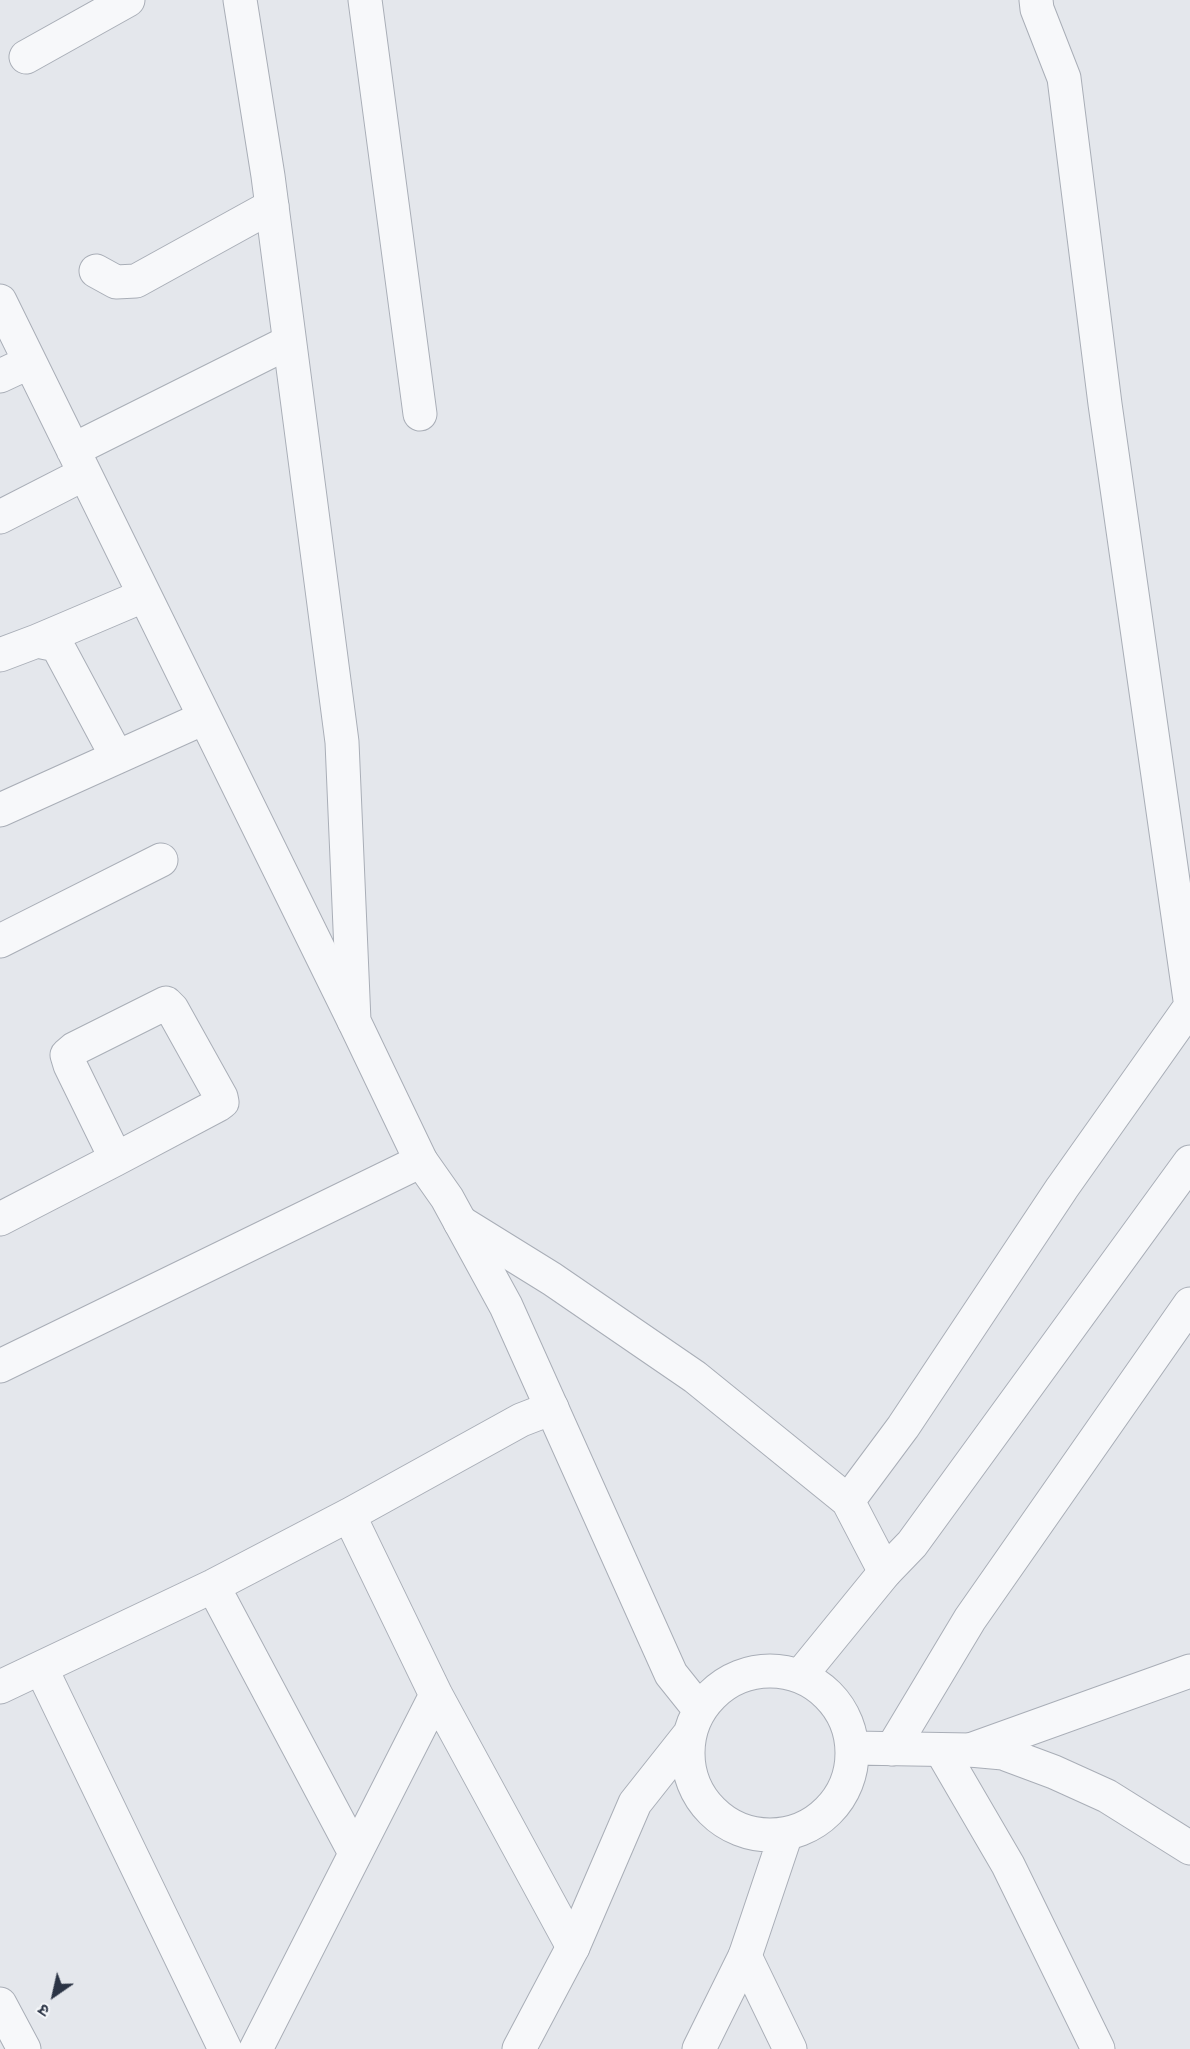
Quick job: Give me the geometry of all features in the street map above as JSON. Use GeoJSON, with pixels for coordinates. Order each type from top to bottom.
{"type":"FeatureCollection","features":[{"type":"Feature","properties":{"kind":"street"},"geometry":{"type":"LineString","coordinates":[[26,57],[128,0]]}},
{"type":"Feature","properties":{"kind":"street"},"geometry":{"type":"LineString","coordinates":[[240,0],[272,206],[342,742],[354,1021]]}},
{"type":"Feature","properties":{"kind":"street"},"geometry":{"type":"LineString","coordinates":[[365,0],[420,414]]}},
{"type":"Feature","properties":{"kind":"street"},"geometry":{"type":"LineString","coordinates":[[1036,0],[1037,9],[1064,78],[1105,404],[1190,1000]]}},
{"type":"Feature","properties":{"kind":"street"},"geometry":{"type":"LineString","coordinates":[[96,271],[116,282],[136,281],[272,206]]}},
{"type":"Feature","properties":{"kind":"street"},"geometry":{"type":"LineString","coordinates":[[0,301],[421,1161],[447,1198],[506,1306],[694,1722],[688,1768],[701,1798],[724,1821],[754,1834],[786,1834],[814,1824],[836,1804],[850,1778],[854,1748],[846,1718],[828,1692],[801,1675],[783,1670],[751,1672],[721,1685],[694,1722],[635,1803],[573,1947],[519,2049]]}},
{"type":"Feature","properties":{"kind":"street"},"geometry":{"type":"LineString","coordinates":[[0,517],[78,462],[290,342]]}},
{"type":"Feature","properties":{"kind":"street"},"geometry":{"type":"LineString","coordinates":[[0,376],[30,362]]}},
{"type":"Feature","properties":{"kind":"street"},"geometry":{"type":"LineString","coordinates":[[0,655],[143,596]]}},
{"type":"Feature","properties":{"kind":"street"},"geometry":{"type":"LineString","coordinates":[[37,641],[57,645],[117,757]]}},
{"type":"Feature","properties":{"kind":"street"},"geometry":{"type":"LineString","coordinates":[[0,810],[204,718]]}},
{"type":"Feature","properties":{"kind":"street"},"geometry":{"type":"LineString","coordinates":[[0,941],[161,860]]}},
{"type":"Feature","properties":{"kind":"street"},"geometry":{"type":"LineString","coordinates":[[0,1219],[116,1159],[222,1102],[166,1003],[74,1049],[67,1055],[116,1159]]}},
{"type":"Feature","properties":{"kind":"street"},"geometry":{"type":"LineString","coordinates":[[848,1501],[903,1427],[1062,1188],[1190,1006]]}},
{"type":"Feature","properties":{"kind":"street"},"geometry":{"type":"LineString","coordinates":[[0,1366],[421,1161]]}},
{"type":"Feature","properties":{"kind":"street"},"geometry":{"type":"LineString","coordinates":[[801,1675],[885,1572],[912,1544],[1190,1162]]}},
{"type":"Feature","properties":{"kind":"street"},"geometry":{"type":"LineString","coordinates":[[460,1222],[552,1279],[695,1377],[848,1501],[885,1572]]}},
{"type":"Feature","properties":{"kind":"street"},"geometry":{"type":"LineString","coordinates":[[892,1749],[969,1619],[1190,1304]]}},
{"type":"Feature","properties":{"kind":"street"},"geometry":{"type":"LineString","coordinates":[[0,1688],[213,1586],[349,1515],[521,1420],[552,1408]]}},
{"type":"Feature","properties":{"kind":"street"},"geometry":{"type":"LineString","coordinates":[[349,1515],[436,1695],[573,1947]]}},
{"type":"Feature","properties":{"kind":"street"},"geometry":{"type":"LineString","coordinates":[[213,1586],[356,1853]]}},
{"type":"Feature","properties":{"kind":"street"},"geometry":{"type":"LineString","coordinates":[[41,1668],[225,2049]]}},
{"type":"Feature","properties":{"kind":"street"},"geometry":{"type":"LineString","coordinates":[[956,1750],[1190,1671]]}},
{"type":"Feature","properties":{"kind":"street"},"geometry":{"type":"LineString","coordinates":[[256,2049],[436,1695]]}},
{"type":"Feature","properties":{"kind":"street"},"geometry":{"type":"LineString","coordinates":[[854,1748],[1003,1753],[1054,1772],[1107,1796],[1190,1848]]}},
{"type":"Feature","properties":{"kind":"street"},"geometry":{"type":"LineString","coordinates":[[956,1750],[1008,1865],[1098,2049]]}},
{"type":"Feature","properties":{"kind":"street"},"geometry":{"type":"LineString","coordinates":[[699,2049],[745,1956],[786,1834]]}},
{"type":"Feature","properties":{"kind":"street"},"geometry":{"type":"LineString","coordinates":[[745,1956],[790,2049]]}},
{"type":"Feature","properties":{"kind":"street"},"geometry":{"type":"LineString","coordinates":[[0,2004],[24,2049]]}}]}
